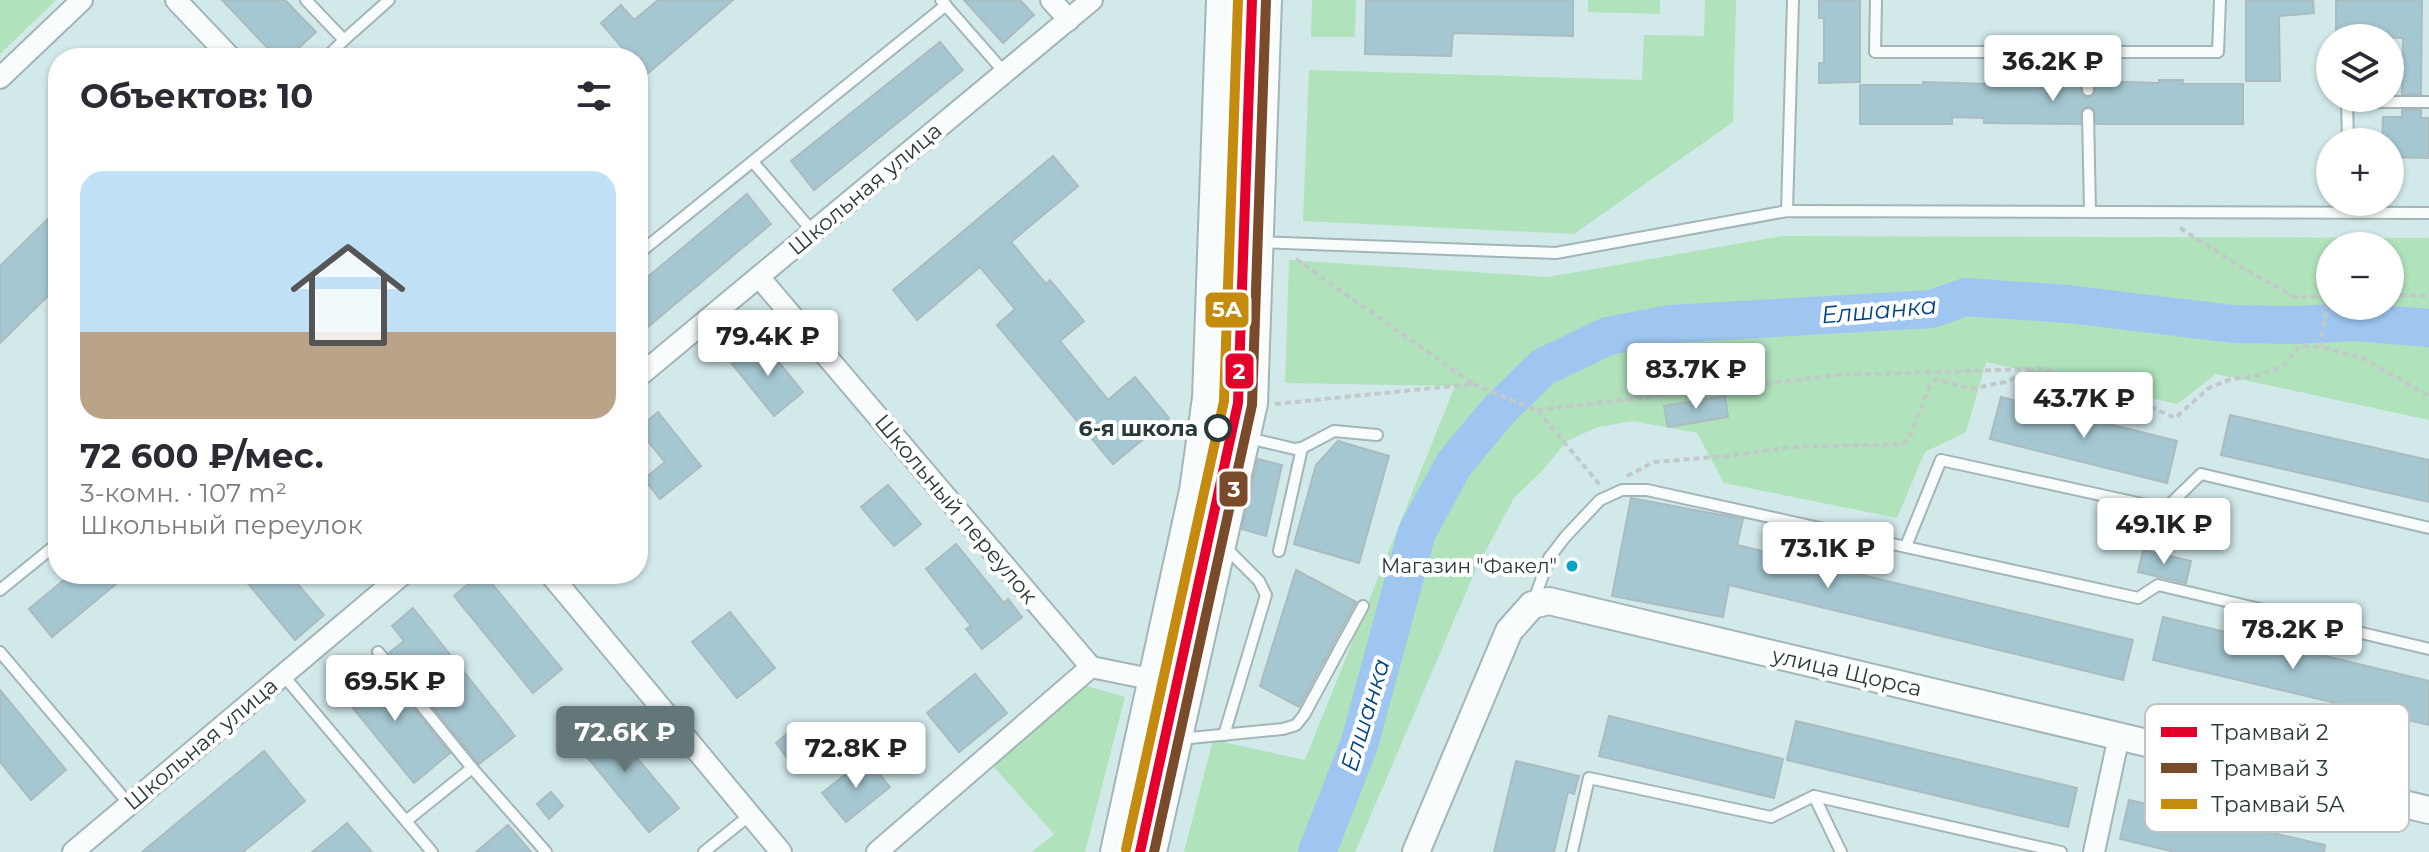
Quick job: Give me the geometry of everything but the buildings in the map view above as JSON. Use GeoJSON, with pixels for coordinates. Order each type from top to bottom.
{"type":"FeatureCollection","features":[{"type":"Feature","properties":{"kind":"main road"},"geometry":{"type":"LineString","coordinates":[[1117,852],[1152,768],[1171,683],[1207,414],[1223,0]]}},
{"type":"Feature","properties":{"kind":"main road"},"geometry":{"type":"LineString","coordinates":[[1150,852],[1152,768],[1174,739],[1171,683],[1219,541],[1251,403],[1264,242],[1265,0]]}},
{"type":"Feature","properties":{"kind":"street"},"geometry":{"type":"LineString","coordinates":[[0,78],[82,0]]}},
{"type":"Feature","properties":{"kind":"street"},"geometry":{"type":"LineString","coordinates":[[176,0],[222,48]]}},
{"type":"Feature","properties":{"kind":"street"},"geometry":{"type":"LineString","coordinates":[[1051,0],[1069,20]]}},
{"type":"Feature","properties":{"kind":"street","name":"Школьная улица"},"geometry":{"type":"LineString","coordinates":[[648,369],[1092,0]]}},
{"type":"Feature","properties":{"kind":"street"},"geometry":{"type":"LineString","coordinates":[[1214,242],[1264,242]]}},
{"type":"Feature","properties":{"kind":"street","name":"Школьный переулок"},"geometry":{"type":"LineString","coordinates":[[759,277],[1091,667]]}},
{"type":"Feature","properties":{"kind":"street","name":"Школьная улица"},"geometry":{"type":"LineString","coordinates":[[73,852],[391,584]]}},
{"type":"Feature","properties":{"kind":"street"},"geometry":{"type":"LineString","coordinates":[[558,584],[781,852]]}},
{"type":"Feature","properties":{"kind":"street","name":"улица Щорса"},"geometry":{"type":"LineString","coordinates":[[1532,605],[1549,601],[1558,603],[2145,742]]}},
{"type":"Feature","properties":{"kind":"street"},"geometry":{"type":"LineString","coordinates":[[1416,852],[1509,631],[1532,605]]}},
{"type":"Feature","properties":{"kind":"street"},"geometry":{"type":"LineString","coordinates":[[877,852],[1091,667],[1171,683]]}},
{"type":"Feature","properties":{"kind":"street"},"geometry":{"type":"LineString","coordinates":[[2094,852],[2119,736]]}},
{"type":"Feature","properties":{"kind":"street","name":"улица Щорса"},"geometry":{"type":"LineString","coordinates":[[2409,805],[2429,810]]}},
{"type":"Feature","properties":{"kind":"lane"},"geometry":{"type":"LineString","coordinates":[[306,0],[344,40]]}},
{"type":"Feature","properties":{"kind":"lane"},"geometry":{"type":"LineString","coordinates":[[336,48],[389,0]]}},
{"type":"Feature","properties":{"kind":"lane"},"geometry":{"type":"LineString","coordinates":[[1787,211],[1793,0]]}},
{"type":"Feature","properties":{"kind":"lane"},"geometry":{"type":"LineString","coordinates":[[1876,0],[1875,52],[2218,52],[2220,0]]}},
{"type":"Feature","properties":{"kind":"lane"},"geometry":{"type":"LineString","coordinates":[[648,246],[943,3],[1005,73]]}},
{"type":"Feature","properties":{"kind":"lane"},"geometry":{"type":"LineString","coordinates":[[2087,52],[2088,90]]}},
{"type":"Feature","properties":{"kind":"lane"},"geometry":{"type":"LineString","coordinates":[[2348,128],[2347,102],[2429,102]]}},
{"type":"Feature","properties":{"kind":"lane"},"geometry":{"type":"LineString","coordinates":[[2088,114],[2090,211]]}},
{"type":"Feature","properties":{"kind":"lane"},"geometry":{"type":"LineString","coordinates":[[753,162],[813,232]]}},
{"type":"Feature","properties":{"kind":"lane"},"geometry":{"type":"LineString","coordinates":[[1264,242],[1556,253],[1787,211],[2154,212],[2316,208]]}},
{"type":"Feature","properties":{"kind":"lane"},"geometry":{"type":"LineString","coordinates":[[2404,211],[2429,213]]}},
{"type":"Feature","properties":{"kind":"lane"},"geometry":{"type":"LineString","coordinates":[[1243,437],[1295,449],[1334,431],[1377,435]]}},
{"type":"Feature","properties":{"kind":"lane"},"geometry":{"type":"LineString","coordinates":[[1279,551],[1302,448]]}},
{"type":"Feature","properties":{"kind":"lane"},"geometry":{"type":"LineString","coordinates":[[1906,546],[1941,460],[2165,509],[2201,474],[2429,528]]}},
{"type":"Feature","properties":{"kind":"lane"},"geometry":{"type":"LineString","coordinates":[[1532,605],[1549,558],[1600,500],[1622,490],[1647,490],[2138,598],[2158,585],[2429,649]]}},
{"type":"Feature","properties":{"kind":"lane"},"geometry":{"type":"LineString","coordinates":[[1219,541],[1259,581],[1266,595],[1224,735]]}},
{"type":"Feature","properties":{"kind":"lane"},"geometry":{"type":"LineString","coordinates":[[0,590],[48,551]]}},
{"type":"Feature","properties":{"kind":"lane"},"geometry":{"type":"LineString","coordinates":[[1174,739],[1283,729],[1296,725],[1363,606]]}},
{"type":"Feature","properties":{"kind":"lane"},"geometry":{"type":"LineString","coordinates":[[0,652],[129,804]]}},
{"type":"Feature","properties":{"kind":"lane"},"geometry":{"type":"LineString","coordinates":[[378,652],[472,768],[546,852]]}},
{"type":"Feature","properties":{"kind":"lane"},"geometry":{"type":"LineString","coordinates":[[283,675],[432,852]]}},
{"type":"Feature","properties":{"kind":"lane"},"geometry":{"type":"LineString","coordinates":[[406,821],[472,768]]}},
{"type":"Feature","properties":{"kind":"lane"},"geometry":{"type":"LineString","coordinates":[[1572,852],[1589,778],[1771,817],[1814,796],[2061,852]]}},
{"type":"Feature","properties":{"kind":"lane"},"geometry":{"type":"LineString","coordinates":[[1814,796],[1841,852]]}},
{"type":"Feature","properties":{"kind":"lane"},"geometry":{"type":"LineString","coordinates":[[704,852],[750,815]]}},
{"type":"Feature","properties":{"kind":"path"},"geometry":{"type":"LineString","coordinates":[[2154,212],[2295,297],[2316,296]]}},
{"type":"Feature","properties":{"kind":"path"},"geometry":{"type":"LineString","coordinates":[[1264,242],[1473,384],[1537,410],[1609,496],[1631,472],[1654,462],[1791,447],[1903,444],[1909,438],[1930,386],[1937,379],[1970,389],[2005,382],[2038,368]]}},
{"type":"Feature","properties":{"kind":"path"},"geometry":{"type":"LineString","coordinates":[[2404,295],[2429,296]]}},
{"type":"Feature","properties":{"kind":"path"},"geometry":{"type":"LineString","coordinates":[[2320,347],[2325,320]]}},
{"type":"Feature","properties":{"kind":"path"},"geometry":{"type":"LineString","coordinates":[[1537,410],[1837,375],[2038,368],[2104,385],[2175,418],[2209,388],[2283,366],[2300,346],[2320,347],[2363,358],[2429,396]]}},
{"type":"Feature","properties":{"kind":"path"},"geometry":{"type":"LineString","coordinates":[[1268,405],[1473,384]]}},
{"type":"Feature","properties":{"kind":"green space"},"geometry":{"type":"Polygon","coordinates":[[[0,0],[56,0],[0,54],[0,0]]]}},
{"type":"Feature","properties":{"kind":"green space"},"geometry":{"type":"Polygon","coordinates":[[[1312,0],[1356,0],[1355,37],[1311,37],[1312,0]]]}},
{"type":"Feature","properties":{"kind":"green space"},"geometry":{"type":"Polygon","coordinates":[[[1588,0],[1660,0],[1660,14],[1588,12],[1588,0]]]}},
{"type":"Feature","properties":{"kind":"green space"},"geometry":{"type":"Polygon","coordinates":[[[1705,0],[1736,0],[1733,122],[1574,234],[1303,221],[1309,70],[1642,80],[1644,35],[1704,36],[1705,0]]]}},
{"type":"Feature","properties":{"kind":"green space"},"geometry":{"type":"Polygon","coordinates":[[[1782,236],[2316,238],[2316,320],[2404,320],[2404,238],[2429,238],[2429,420],[2216,374],[2177,404],[1986,362],[1966,432],[1925,452],[1897,518],[1724,483],[1697,433],[1633,421],[1598,427],[1567,441],[1514,498],[1476,569],[1355,852],[1184,852],[1213,740],[1305,760],[1455,386],[1285,383],[1289,260],[1548,277],[1782,236]]]}},
{"type":"Feature","properties":{"kind":"green space"},"geometry":{"type":"Polygon","coordinates":[[[1086,686],[1125,697],[1085,852],[1032,852],[1054,834],[993,766],[1086,686]]]}},
{"type":"Feature","properties":{"kind":"waterway","name":"Елшанка"},"geometry":{"type":"LineString","coordinates":[[1317,852],[1359,745],[1417,532],[1454,464],[1499,410],[1543,367],[1608,336],[1670,324],[1932,309],[1965,297],[2068,304],[2233,324],[2356,322],[2429,328]]}},
{"type":"Feature","properties":{"kind":"tram line","name":"5А"},"geometry":{"type":"LineString","coordinates":[[1126,849],[1224,401],[1238,0]]}},
{"type":"Feature","properties":{"kind":"tram line","name":"2"},"geometry":{"type":"LineString","coordinates":[[1140,852],[1238,403],[1252,0]]}},
{"type":"Feature","properties":{"kind":"tram line","name":"3"},"geometry":{"type":"LineString","coordinates":[[1154,852],[1252,405],[1266,0]]}},
{"type":"Feature","properties":{"kind":"place","name":"6-я школа"},"geometry":{"type":"Point","coordinates":[1218,428]}},
{"type":"Feature","properties":{"kind":"place","name":"Магазин \"Факел\""},"geometry":{"type":"Point","coordinates":[1572,566]}}]}
